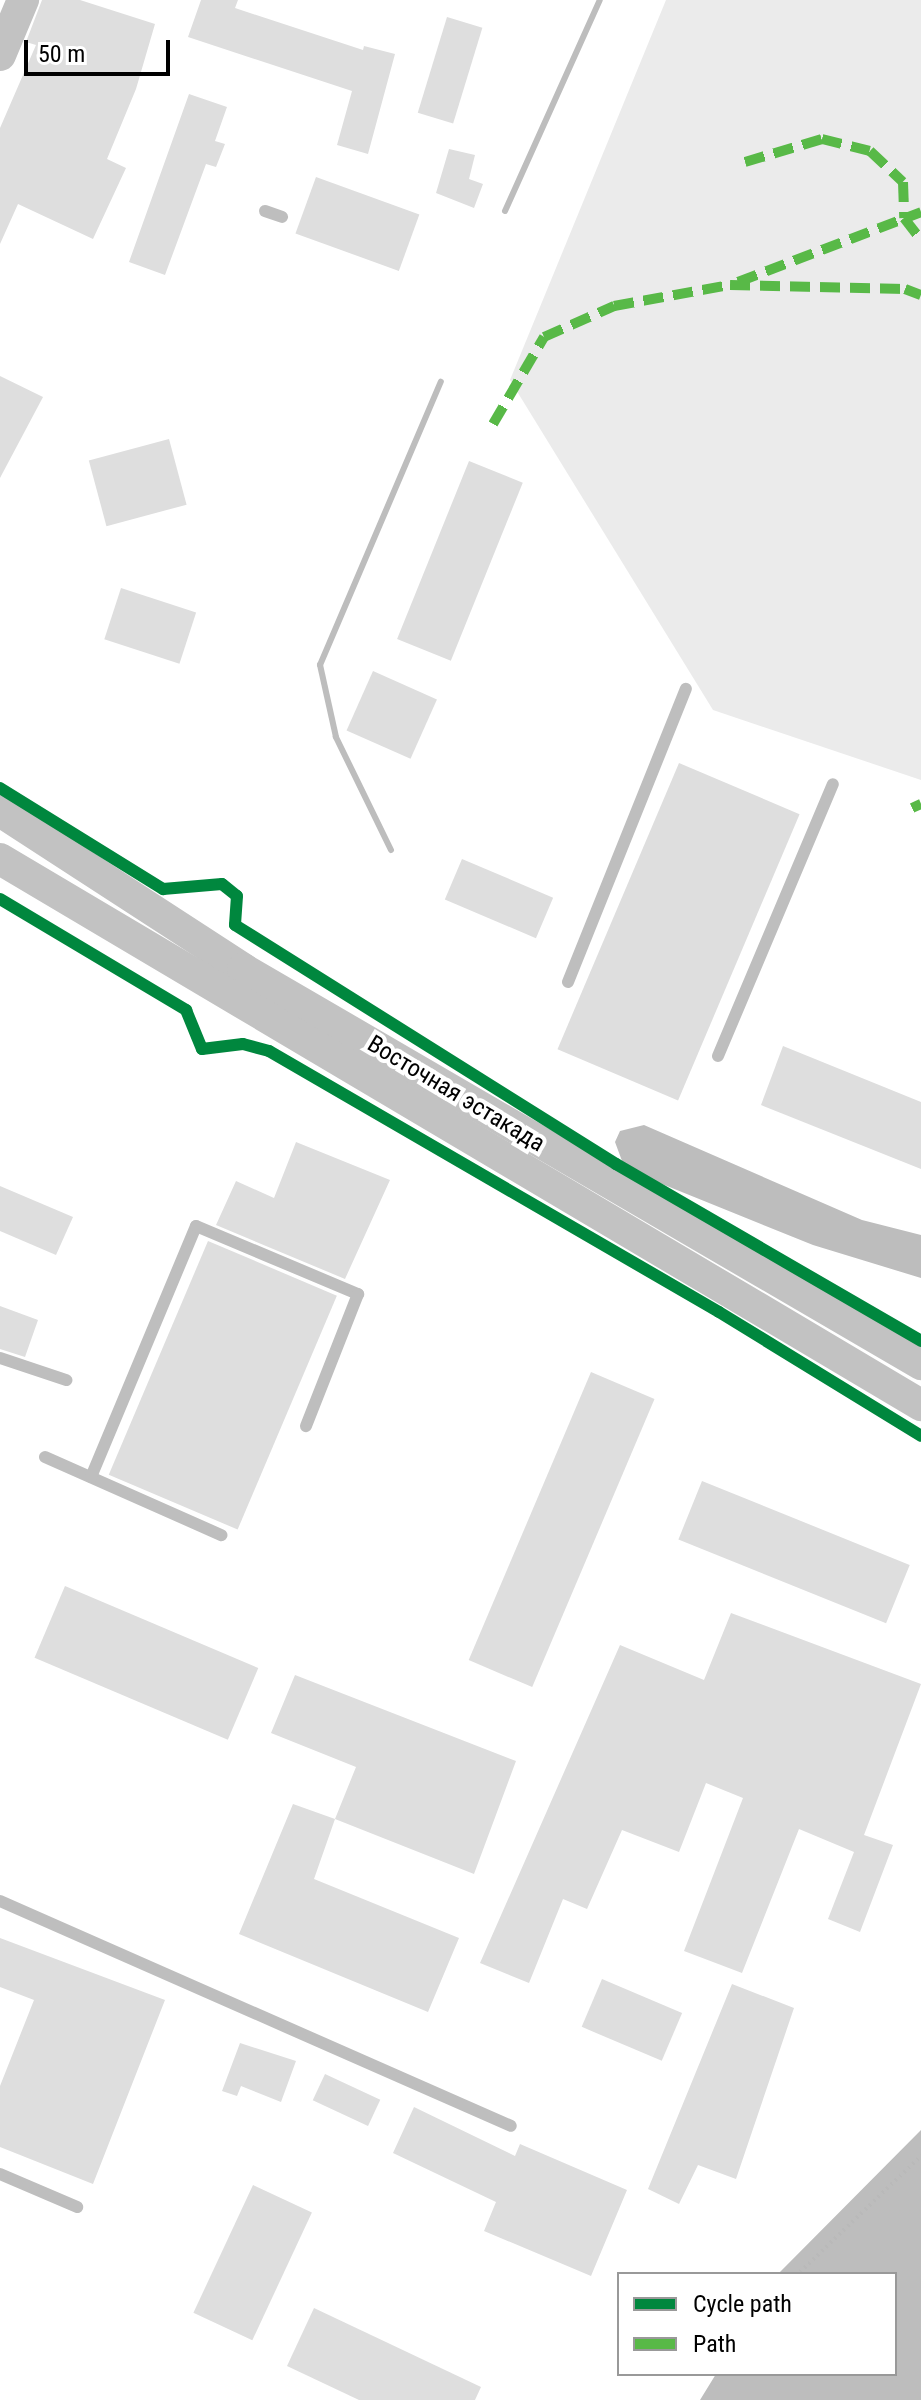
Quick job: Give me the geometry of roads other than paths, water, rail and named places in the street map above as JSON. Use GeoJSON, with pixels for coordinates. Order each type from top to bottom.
{"type":"FeatureCollection","features":[{"type":"Feature","properties":{"kind":"main road"},"geometry":{"type":"LineString","coordinates":[[0,55],[23,0]]}},
{"type":"Feature","properties":{"kind":"main road","name":"Восточная эстакада"},"geometry":{"type":"LineString","coordinates":[[0,811],[243,969],[921,1364]]}},
{"type":"Feature","properties":{"kind":"main road","name":"Восточная эстакада"},"geometry":{"type":"LineString","coordinates":[[0,859],[921,1405]]}},
{"type":"Feature","properties":{"kind":"lane"},"geometry":{"type":"LineString","coordinates":[[265,211],[282,217]]}},
{"type":"Feature","properties":{"kind":"lane"},"geometry":{"type":"LineString","coordinates":[[568,982],[686,689]]}},
{"type":"Feature","properties":{"kind":"lane"},"geometry":{"type":"LineString","coordinates":[[718,1056],[833,784]]}},
{"type":"Feature","properties":{"kind":"lane"},"geometry":{"type":"LineString","coordinates":[[91,1477],[196,1226],[358,1294],[306,1426]]}},
{"type":"Feature","properties":{"kind":"lane"},"geometry":{"type":"LineString","coordinates":[[0,1358],[66,1380]]}},
{"type":"Feature","properties":{"kind":"lane"},"geometry":{"type":"LineString","coordinates":[[45,1457],[221,1535]]}},
{"type":"Feature","properties":{"kind":"lane"},"geometry":{"type":"LineString","coordinates":[[0,1901],[511,2126]]}},
{"type":"Feature","properties":{"kind":"lane"},"geometry":{"type":"LineString","coordinates":[[0,2174],[77,2207]]}},
{"type":"Feature","properties":{"kind":"waterway"},"geometry":{"type":"LineString","coordinates":[[505,211],[600,0]]}},
{"type":"Feature","properties":{"kind":"waterway"},"geometry":{"type":"LineString","coordinates":[[391,850],[336,737],[320,665],[441,382]]}}]}
